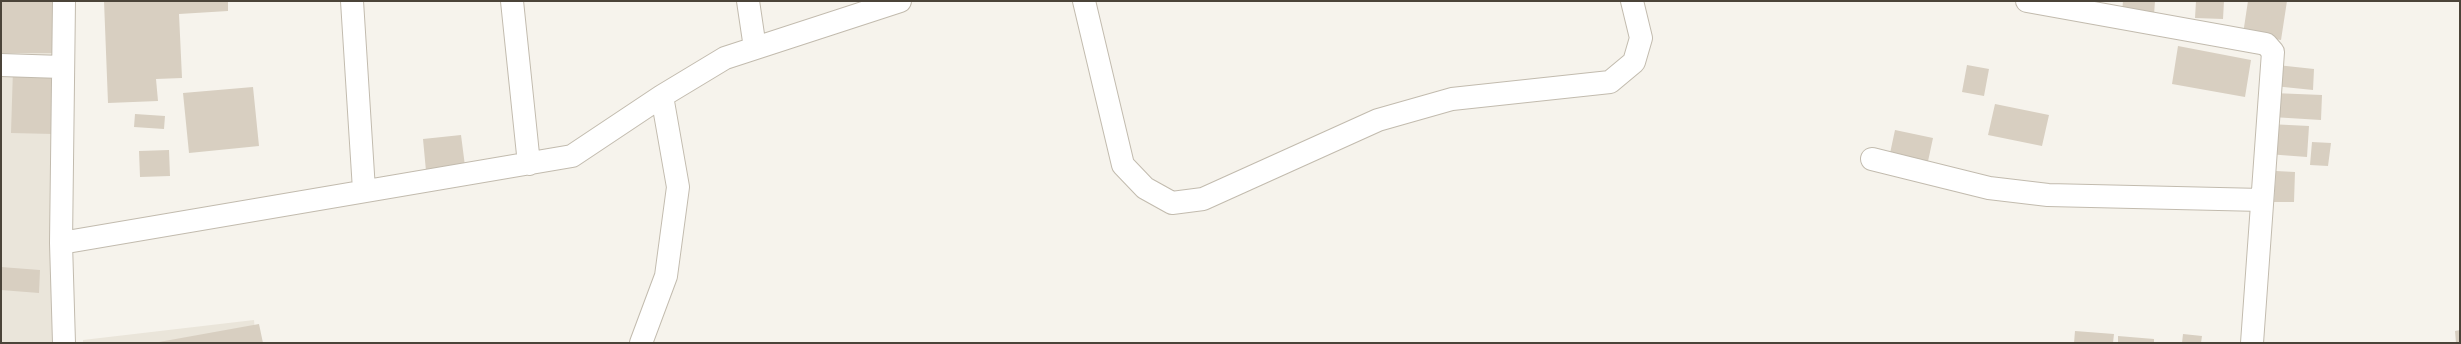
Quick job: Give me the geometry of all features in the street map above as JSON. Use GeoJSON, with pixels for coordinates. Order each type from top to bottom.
{"type":"FeatureCollection","features":[{"type":"Feature","properties":{"kind":"street"},"geometry":{"type":"LineString","coordinates":[[64,1],[61,243],[64,343]]}},
{"type":"Feature","properties":{"kind":"street"},"geometry":{"type":"LineString","coordinates":[[352,1],[364,190]]}},
{"type":"Feature","properties":{"kind":"street"},"geometry":{"type":"LineString","coordinates":[[512,1],[529,164]]}},
{"type":"Feature","properties":{"kind":"street"},"geometry":{"type":"LineString","coordinates":[[748,1],[755,48]]}},
{"type":"Feature","properties":{"kind":"street"},"geometry":{"type":"LineString","coordinates":[[61,243],[364,190],[572,156],[662,96],[726,58],[900,1]]}},
{"type":"Feature","properties":{"kind":"street"},"geometry":{"type":"LineString","coordinates":[[1084,1],[1123,165],[1145,188],[1172,203],[1203,200],[1378,120],[1452,99],[1610,82],[1634,62],[1641,38],[1632,1]]}},
{"type":"Feature","properties":{"kind":"street"},"geometry":{"type":"LineString","coordinates":[[2027,1],[2266,44],[2273,52],[2252,343]]}},
{"type":"Feature","properties":{"kind":"street"},"geometry":{"type":"LineString","coordinates":[[1,65],[62,67]]}},
{"type":"Feature","properties":{"kind":"street"},"geometry":{"type":"LineString","coordinates":[[641,343],[666,276],[678,187],[662,96]]}},
{"type":"Feature","properties":{"kind":"street"},"geometry":{"type":"LineString","coordinates":[[1872,159],[1989,188],[2048,195],[2262,200]]}},
{"type":"Feature","properties":{"kind":"shaded area"},"geometry":{"type":"Polygon","coordinates":[[[1,1],[59,1],[63,343],[1,343],[1,1]]]}},
{"type":"Feature","properties":{"kind":"shaded area"},"geometry":{"type":"Polygon","coordinates":[[[254,320],[256,343],[83,343],[83,340],[254,320]]]}},
{"type":"Feature","properties":{"kind":"building"},"geometry":{"type":"Polygon","coordinates":[[[2,1],[52,1],[52,53],[2,53],[2,1]]]}},
{"type":"Feature","properties":{"kind":"building"},"geometry":{"type":"Polygon","coordinates":[[[104,1],[228,1],[228,11],[179,14],[182,78],[156,79],[158,101],[108,103],[104,1]]]}},
{"type":"Feature","properties":{"kind":"building"},"geometry":{"type":"Polygon","coordinates":[[[2123,1],[2155,1],[2154,15],[2122,12],[2123,1]]]}},
{"type":"Feature","properties":{"kind":"building"},"geometry":{"type":"Polygon","coordinates":[[[2196,1],[2224,1],[2223,19],[2195,18],[2196,1]]]}},
{"type":"Feature","properties":{"kind":"building"},"geometry":{"type":"Polygon","coordinates":[[[2248,1],[2287,1],[2281,40],[2243,34],[2248,1]]]}},
{"type":"Feature","properties":{"kind":"building"},"geometry":{"type":"Polygon","coordinates":[[[2178,46],[2251,60],[2245,97],[2172,84],[2178,46]]]}},
{"type":"Feature","properties":{"kind":"building"},"geometry":{"type":"Polygon","coordinates":[[[1967,65],[1989,69],[1984,96],[1962,92],[1967,65]]]}},
{"type":"Feature","properties":{"kind":"building"},"geometry":{"type":"Polygon","coordinates":[[[2277,65],[2314,69],[2313,90],[2274,86],[2277,65]]]}},
{"type":"Feature","properties":{"kind":"building"},"geometry":{"type":"Polygon","coordinates":[[[13,69],[54,70],[53,134],[11,133],[13,69]]]}},
{"type":"Feature","properties":{"kind":"building"},"geometry":{"type":"Polygon","coordinates":[[[253,87],[259,146],[189,153],[183,93],[253,87]]]}},
{"type":"Feature","properties":{"kind":"building"},"geometry":{"type":"Polygon","coordinates":[[[2273,93],[2322,95],[2321,120],[2272,117],[2273,93]]]}},
{"type":"Feature","properties":{"kind":"building"},"geometry":{"type":"Polygon","coordinates":[[[1995,104],[2049,115],[2042,146],[1988,135],[1995,104]]]}},
{"type":"Feature","properties":{"kind":"building"},"geometry":{"type":"Polygon","coordinates":[[[135,114],[165,116],[164,129],[134,127],[135,114]]]}},
{"type":"Feature","properties":{"kind":"building"},"geometry":{"type":"Polygon","coordinates":[[[2269,124],[2309,126],[2307,157],[2267,154],[2269,124]]]}},
{"type":"Feature","properties":{"kind":"building"},"geometry":{"type":"Polygon","coordinates":[[[1895,130],[1933,138],[1927,166],[1889,158],[1895,130]]]}},
{"type":"Feature","properties":{"kind":"building"},"geometry":{"type":"Polygon","coordinates":[[[461,135],[465,166],[426,171],[423,139],[461,135]]]}},
{"type":"Feature","properties":{"kind":"building"},"geometry":{"type":"Polygon","coordinates":[[[2312,142],[2331,143],[2328,166],[2310,165],[2312,142]]]}},
{"type":"Feature","properties":{"kind":"building"},"geometry":{"type":"Polygon","coordinates":[[[169,150],[170,176],[140,177],[139,151],[169,150]]]}},
{"type":"Feature","properties":{"kind":"building"},"geometry":{"type":"Polygon","coordinates":[[[2276,171],[2295,172],[2294,202],[2274,202],[2276,171]]]}},
{"type":"Feature","properties":{"kind":"building"},"geometry":{"type":"Polygon","coordinates":[[[1,267],[40,270],[39,293],[1,290],[1,267]]]}},
{"type":"Feature","properties":{"kind":"building"},"geometry":{"type":"Polygon","coordinates":[[[259,324],[263,343],[159,343],[159,342],[259,324]]]}},
{"type":"Feature","properties":{"kind":"building"},"geometry":{"type":"Polygon","coordinates":[[[2460,330],[2460,343],[2456,343],[2455,331],[2460,330]]]}},
{"type":"Feature","properties":{"kind":"building"},"geometry":{"type":"Polygon","coordinates":[[[2075,331],[2114,334],[2113,343],[2074,343],[2075,331]]]}},
{"type":"Feature","properties":{"kind":"building"},"geometry":{"type":"Polygon","coordinates":[[[2183,334],[2202,336],[2201,343],[2182,343],[2183,334]]]}},
{"type":"Feature","properties":{"kind":"building"},"geometry":{"type":"Polygon","coordinates":[[[2118,336],[2154,339],[2154,343],[2118,343],[2118,336]]]}}]}
